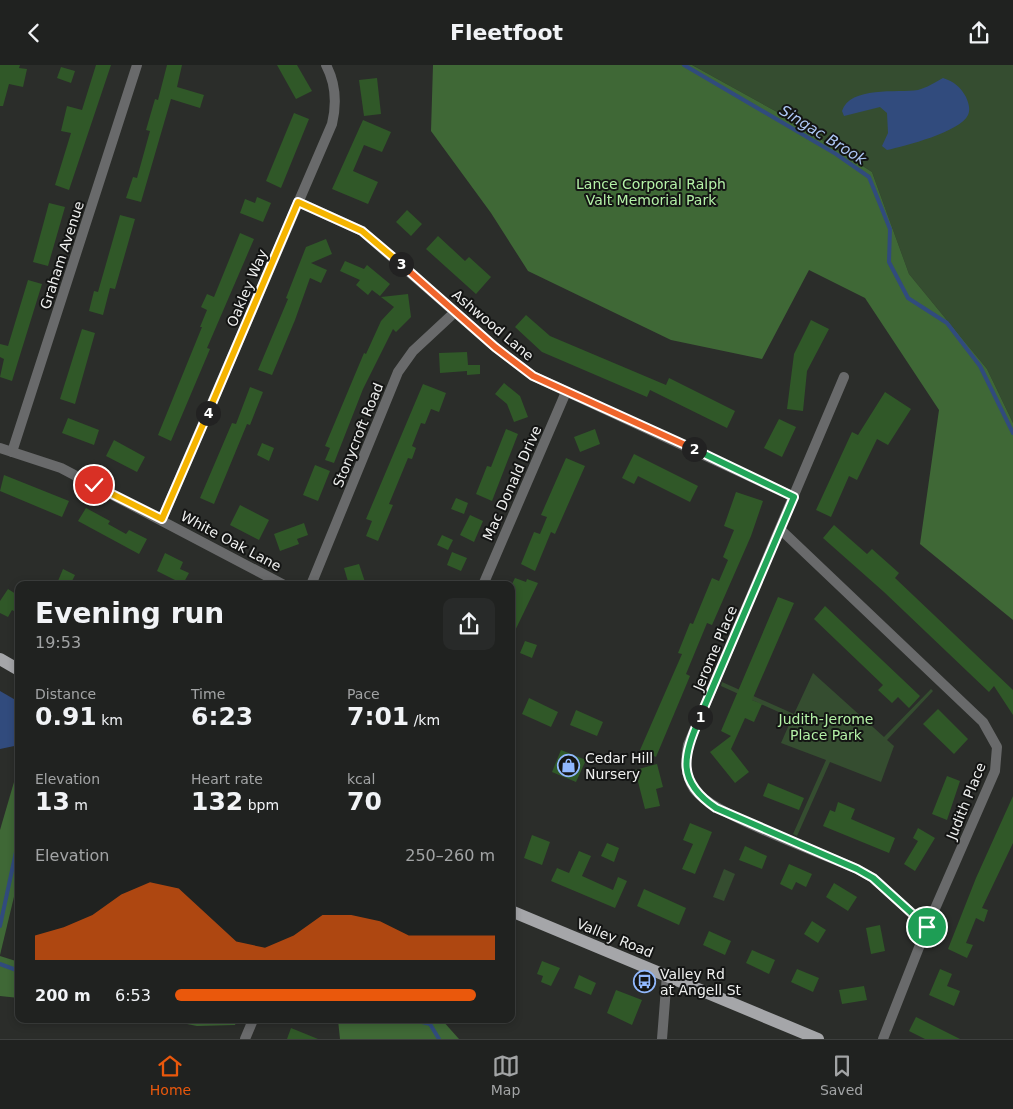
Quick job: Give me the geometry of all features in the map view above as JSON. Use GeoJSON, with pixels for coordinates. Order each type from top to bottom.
{"type":"FeatureCollection","features":[{"type":"Feature","properties":{"kind":"main road"},"geometry":{"type":"LineString","coordinates":[[0,659],[15,668]]}},
{"type":"Feature","properties":{"kind":"main road","name":"Valley Road"},"geometry":{"type":"LineString","coordinates":[[515,913],[818,1039]]}},
{"type":"Feature","properties":{"kind":"street","name":"Graham Avenue"},"geometry":{"type":"LineString","coordinates":[[12,452],[137,65]]}},
{"type":"Feature","properties":{"kind":"street","name":"Oakley Way"},"geometry":{"type":"LineString","coordinates":[[162,519],[334,114],[334,84],[326,65]]}},
{"type":"Feature","properties":{"kind":"street","name":"Ashwood Lane"},"geometry":{"type":"LineString","coordinates":[[298,202],[362,231],[520,368],[566,392],[679,442],[794,497]]}},
{"type":"Feature","properties":{"kind":"street","name":"Stonycroft Road"},"geometry":{"type":"LineString","coordinates":[[313,581],[398,372],[413,351],[455,312]]}},
{"type":"Feature","properties":{"kind":"street","name":"Jerome Place"},"geometry":{"type":"LineString","coordinates":[[844,377],[688,745],[685,758],[689,779],[699,795],[716,808],[857,869],[873,878],[927,927]]}},
{"type":"Feature","properties":{"kind":"street","name":"Mac Donald Drive"},"geometry":{"type":"LineString","coordinates":[[485,581],[566,392]]}},
{"type":"Feature","properties":{"kind":"street","name":"White Oak Lane"},"geometry":{"type":"LineString","coordinates":[[0,448],[61,468],[162,519],[277,581]]}},
{"type":"Feature","properties":{"kind":"street","name":"Judith Place"},"geometry":{"type":"LineString","coordinates":[[780,529],[983,722],[994,739],[998,759],[995,771],[927,927],[883,1039]]}},
{"type":"Feature","properties":{"kind":"street"},"geometry":{"type":"LineString","coordinates":[[662,1039],[667,975]]}},
{"type":"Feature","properties":{"kind":"street"},"geometry":{"type":"LineString","coordinates":[[245,1039],[252,1023]]}},
{"type":"Feature","properties":{"kind":"green space","name":"Lance Corporal Ralph Valt Memorial Park"},"geometry":{"type":"Polygon","coordinates":[[[433,65],[692,65],[786,117],[872,172],[909,274],[987,369],[1013,423],[1013,620],[920,544],[939,410],[865,298],[809,270],[762,359],[671,340],[528,271],[491,213],[431,131],[433,65]]]}},
{"type":"Feature","properties":{"kind":"green space"},"geometry":{"type":"Polygon","coordinates":[[[692,65],[1013,65],[1013,423],[987,369],[909,274],[872,172],[786,117],[692,65]]]}},
{"type":"Feature","properties":{"kind":"green space","name":"Judith-Jerome Place Park"},"geometry":{"type":"Polygon","coordinates":[[[813,673],[884,737],[931,689],[933,691],[887,740],[894,746],[881,782],[830,762],[797,836],[793,834],[826,760],[781,743],[792,718],[721,686],[722,682],[794,714],[813,673]]]}},
{"type":"Feature","properties":{"kind":"green space"},"geometry":{"type":"Polygon","coordinates":[[[15,779],[15,893],[0,955],[0,830],[15,779]]]}},
{"type":"Feature","properties":{"kind":"green space"},"geometry":{"type":"Polygon","coordinates":[[[724,869],[735,874],[724,901],[713,897],[724,869]]]}},
{"type":"Feature","properties":{"kind":"green space"},"geometry":{"type":"Polygon","coordinates":[[[0,956],[15,961],[15,998],[0,996],[0,956]]]}},
{"type":"Feature","properties":{"kind":"green space"},"geometry":{"type":"Polygon","coordinates":[[[182,1023],[236,1023],[235,1025],[197,1026],[182,1023]]]}},
{"type":"Feature","properties":{"kind":"green space"},"geometry":{"type":"Polygon","coordinates":[[[338,1023],[445,1023],[459,1039],[340,1039],[338,1023]]]}},
{"type":"Feature","properties":{"kind":"water"},"geometry":{"type":"Polygon","coordinates":[[[943,78],[956,85],[964,93],[969,106],[968,115],[954,127],[918,142],[887,150],[882,146],[888,133],[887,113],[880,107],[844,116],[842,111],[847,103],[864,94],[918,90],[943,78]]]}},
{"type":"Feature","properties":{"kind":"water"},"geometry":{"type":"Polygon","coordinates":[[[0,691],[15,700],[15,746],[0,749],[0,691]]]}},
{"type":"Feature","properties":{"kind":"building"},"geometry":{"type":"Polygon","coordinates":[[[0,65],[20,65],[19,68],[27,69],[23,87],[9,84],[3,106],[0,106],[0,65]]]}},
{"type":"Feature","properties":{"kind":"building"},"geometry":{"type":"Polygon","coordinates":[[[96,65],[111,65],[69,190],[55,185],[71,133],[61,131],[67,106],[82,110],[96,65]]]}},
{"type":"Feature","properties":{"kind":"building"},"geometry":{"type":"Polygon","coordinates":[[[167,65],[182,65],[177,87],[204,95],[200,108],[171,99],[141,202],[126,198],[133,177],[137,178],[150,131],[146,130],[155,99],[158,100],[167,65]]]}},
{"type":"Feature","properties":{"kind":"building"},"geometry":{"type":"Polygon","coordinates":[[[277,65],[297,65],[312,91],[296,99],[277,65]]]}},
{"type":"Feature","properties":{"kind":"building"},"geometry":{"type":"Polygon","coordinates":[[[61,67],[75,71],[71,83],[57,78],[61,67]]]}},
{"type":"Feature","properties":{"kind":"building"},"geometry":{"type":"Polygon","coordinates":[[[377,78],[381,114],[364,116],[359,80],[377,78]]]}},
{"type":"Feature","properties":{"kind":"building"},"geometry":{"type":"Polygon","coordinates":[[[294,113],[309,119],[281,188],[266,181],[294,113]]]}},
{"type":"Feature","properties":{"kind":"building"},"geometry":{"type":"Polygon","coordinates":[[[363,120],[391,132],[382,152],[364,145],[353,171],[378,182],[368,204],[332,189],[363,120]]]}},
{"type":"Feature","properties":{"kind":"building"},"geometry":{"type":"Polygon","coordinates":[[[257,197],[271,203],[263,222],[240,213],[245,199],[255,203],[257,197]]]}},
{"type":"Feature","properties":{"kind":"building"},"geometry":{"type":"Polygon","coordinates":[[[49,203],[65,207],[48,266],[33,262],[49,203]]]}},
{"type":"Feature","properties":{"kind":"building"},"geometry":{"type":"Polygon","coordinates":[[[407,210],[422,224],[411,236],[396,222],[407,210]]]}},
{"type":"Feature","properties":{"kind":"building"},"geometry":{"type":"Polygon","coordinates":[[[120,215],[135,219],[115,289],[110,288],[103,315],[89,311],[94,291],[98,292],[120,215]]]}},
{"type":"Feature","properties":{"kind":"building"},"geometry":{"type":"Polygon","coordinates":[[[240,233],[254,239],[207,348],[210,349],[171,441],[158,435],[202,327],[200,327],[207,310],[201,307],[207,294],[214,297],[240,233]]]}},
{"type":"Feature","properties":{"kind":"building"},"geometry":{"type":"Polygon","coordinates":[[[438,236],[465,261],[469,257],[491,277],[476,294],[426,249],[438,236]]]}},
{"type":"Feature","properties":{"kind":"building"},"geometry":{"type":"Polygon","coordinates":[[[326,239],[332,254],[311,263],[327,270],[321,283],[310,278],[272,375],[258,370],[288,299],[286,298],[306,247],[326,239]]]}},
{"type":"Feature","properties":{"kind":"building"},"geometry":{"type":"Polygon","coordinates":[[[345,261],[364,269],[367,265],[390,284],[380,296],[372,290],[368,295],[356,285],[360,280],[340,271],[345,261]]]}},
{"type":"Feature","properties":{"kind":"building"},"geometry":{"type":"Polygon","coordinates":[[[28,280],[42,284],[12,381],[0,377],[4,359],[0,357],[0,344],[8,346],[28,280]]]}},
{"type":"Feature","properties":{"kind":"building"},"geometry":{"type":"Polygon","coordinates":[[[408,294],[411,317],[396,332],[393,329],[363,389],[334,463],[325,460],[330,448],[325,446],[364,353],[366,354],[381,321],[394,307],[381,297],[408,294]]]}},
{"type":"Feature","properties":{"kind":"building"},"geometry":{"type":"Polygon","coordinates":[[[526,315],[550,336],[666,385],[669,378],[735,411],[727,428],[650,390],[647,397],[542,352],[515,327],[526,315]]]}},
{"type":"Feature","properties":{"kind":"building"},"geometry":{"type":"Polygon","coordinates":[[[811,320],[829,329],[807,371],[803,411],[787,409],[794,354],[811,320]]]}},
{"type":"Feature","properties":{"kind":"building"},"geometry":{"type":"Polygon","coordinates":[[[82,329],[95,333],[75,404],[60,399],[82,329]]]}},
{"type":"Feature","properties":{"kind":"building"},"geometry":{"type":"Polygon","coordinates":[[[467,352],[468,365],[480,365],[480,374],[467,375],[467,371],[440,373],[439,353],[467,352]]]}},
{"type":"Feature","properties":{"kind":"building"},"geometry":{"type":"Polygon","coordinates":[[[504,383],[520,396],[528,417],[514,422],[507,404],[495,394],[504,383]]]}},
{"type":"Feature","properties":{"kind":"building"},"geometry":{"type":"Polygon","coordinates":[[[423,384],[446,393],[439,412],[431,409],[425,424],[421,423],[412,446],[416,448],[412,459],[408,458],[389,504],[393,505],[378,541],[366,536],[372,521],[366,519],[423,384]]]}},
{"type":"Feature","properties":{"kind":"building"},"geometry":{"type":"Polygon","coordinates":[[[250,387],[263,392],[250,425],[247,424],[214,504],[200,498],[232,423],[236,424],[250,387]]]}},
{"type":"Feature","properties":{"kind":"building"},"geometry":{"type":"Polygon","coordinates":[[[885,392],[911,409],[888,445],[877,439],[857,480],[849,476],[831,517],[816,510],[852,432],[858,435],[885,392]]]}},
{"type":"Feature","properties":{"kind":"building"},"geometry":{"type":"Polygon","coordinates":[[[68,418],[99,430],[94,445],[62,433],[68,418]]]}},
{"type":"Feature","properties":{"kind":"building"},"geometry":{"type":"Polygon","coordinates":[[[779,419],[796,427],[782,457],[764,448],[779,419]]]}},
{"type":"Feature","properties":{"kind":"building"},"geometry":{"type":"Polygon","coordinates":[[[506,429],[518,434],[492,501],[476,494],[487,466],[491,467],[506,429]]]}},
{"type":"Feature","properties":{"kind":"building"},"geometry":{"type":"Polygon","coordinates":[[[595,429],[600,444],[580,452],[574,437],[595,429]]]}},
{"type":"Feature","properties":{"kind":"building"},"geometry":{"type":"Polygon","coordinates":[[[114,440],[145,457],[137,472],[106,456],[114,440]]]}},
{"type":"Feature","properties":{"kind":"building"},"geometry":{"type":"Polygon","coordinates":[[[262,443],[274,448],[269,461],[257,455],[262,443]]]}},
{"type":"Feature","properties":{"kind":"building"},"geometry":{"type":"Polygon","coordinates":[[[634,454],[698,486],[690,502],[638,476],[634,484],[622,478],[634,454]]]}},
{"type":"Feature","properties":{"kind":"building"},"geometry":{"type":"Polygon","coordinates":[[[566,458],[585,466],[555,534],[551,532],[535,571],[521,564],[534,532],[540,534],[547,517],[541,515],[566,458]]]}},
{"type":"Feature","properties":{"kind":"building"},"geometry":{"type":"Polygon","coordinates":[[[315,465],[330,471],[318,501],[303,495],[315,465]]]}},
{"type":"Feature","properties":{"kind":"building"},"geometry":{"type":"Polygon","coordinates":[[[4,475],[69,501],[62,517],[0,491],[4,475]]]}},
{"type":"Feature","properties":{"kind":"building"},"geometry":{"type":"Polygon","coordinates":[[[736,492],[763,501],[751,536],[712,625],[707,623],[686,674],[690,676],[656,757],[640,750],[682,654],[678,653],[690,623],[693,624],[712,578],[719,581],[728,560],[723,557],[734,530],[724,526],[736,492]]]}},
{"type":"Feature","properties":{"kind":"building"},"geometry":{"type":"Polygon","coordinates":[[[456,498],[468,503],[464,514],[451,509],[456,498]]]}},
{"type":"Feature","properties":{"kind":"building"},"geometry":{"type":"Polygon","coordinates":[[[240,505],[269,520],[259,540],[230,525],[240,505]]]}},
{"type":"Feature","properties":{"kind":"building"},"geometry":{"type":"Polygon","coordinates":[[[86,508],[110,521],[108,524],[126,534],[129,530],[147,539],[139,554],[78,521],[86,508]]]}},
{"type":"Feature","properties":{"kind":"building"},"geometry":{"type":"Polygon","coordinates":[[[470,515],[483,521],[474,542],[460,535],[470,515]]]}},
{"type":"Feature","properties":{"kind":"building"},"geometry":{"type":"Polygon","coordinates":[[[304,523],[308,535],[297,539],[299,544],[280,551],[274,534],[304,523]]]}},
{"type":"Feature","properties":{"kind":"building"},"geometry":{"type":"Polygon","coordinates":[[[834,525],[867,554],[872,549],[899,573],[895,578],[1013,690],[1013,715],[994,686],[989,692],[884,592],[823,538],[834,525]]]}},
{"type":"Feature","properties":{"kind":"building"},"geometry":{"type":"Polygon","coordinates":[[[442,535],[453,540],[448,550],[437,545],[442,535]]]}},
{"type":"Feature","properties":{"kind":"building"},"geometry":{"type":"Polygon","coordinates":[[[452,552],[467,558],[461,571],[447,565],[452,552]]]}},
{"type":"Feature","properties":{"kind":"building"},"geometry":{"type":"Polygon","coordinates":[[[165,553],[183,562],[180,569],[189,573],[185,581],[177,581],[157,571],[165,553]]]}},
{"type":"Feature","properties":{"kind":"building"},"geometry":{"type":"Polygon","coordinates":[[[359,564],[365,581],[348,581],[344,568],[359,564]]]}},
{"type":"Feature","properties":{"kind":"building"},"geometry":{"type":"Polygon","coordinates":[[[63,569],[75,575],[72,581],[58,581],[63,569]]]}},
{"type":"Feature","properties":{"kind":"building"},"geometry":{"type":"Polygon","coordinates":[[[515,578],[526,582],[527,579],[538,583],[515,631],[515,581],[515,578]]]}},
{"type":"Feature","properties":{"kind":"building"},"geometry":{"type":"Polygon","coordinates":[[[8,589],[15,593],[15,612],[12,610],[8,617],[0,613],[0,601],[8,589]]]}},
{"type":"Feature","properties":{"kind":"building"},"geometry":{"type":"Polygon","coordinates":[[[778,597],[794,603],[752,700],[762,704],[754,722],[745,718],[731,749],[749,772],[735,783],[710,752],[731,736],[721,731],[778,597]]]}},
{"type":"Feature","properties":{"kind":"building"},"geometry":{"type":"Polygon","coordinates":[[[825,606],[920,696],[909,708],[898,697],[892,703],[878,690],[883,685],[814,619],[825,606]]]}},
{"type":"Feature","properties":{"kind":"building"},"geometry":{"type":"Polygon","coordinates":[[[525,641],[537,645],[532,658],[520,653],[525,641]]]}},
{"type":"Feature","properties":{"kind":"building"},"geometry":{"type":"Polygon","coordinates":[[[529,698],[558,712],[551,727],[522,714],[529,698]]]}},
{"type":"Feature","properties":{"kind":"building"},"geometry":{"type":"Polygon","coordinates":[[[938,709],[968,739],[954,754],[923,724],[938,709]]]}},
{"type":"Feature","properties":{"kind":"building"},"geometry":{"type":"Polygon","coordinates":[[[576,710],[603,722],[597,736],[570,725],[576,710]]]}},
{"type":"Feature","properties":{"kind":"building","name":"Cedar Hill Nursery"},"geometry":{"type":"Polygon","coordinates":[[[561,750],[586,760],[576,782],[552,772],[561,750]]]}},
{"type":"Feature","properties":{"kind":"building"},"geometry":{"type":"Polygon","coordinates":[[[657,764],[663,787],[656,789],[660,806],[645,809],[635,770],[657,764]]]}},
{"type":"Feature","properties":{"kind":"building"},"geometry":{"type":"Polygon","coordinates":[[[947,776],[960,781],[947,820],[932,814],[947,776]]]}},
{"type":"Feature","properties":{"kind":"building"},"geometry":{"type":"Polygon","coordinates":[[[768,783],[804,798],[799,810],[763,796],[768,783]]]}},
{"type":"Feature","properties":{"kind":"building"},"geometry":{"type":"Polygon","coordinates":[[[1013,796],[1013,843],[982,908],[988,910],[984,922],[976,918],[966,943],[973,945],[967,958],[948,949],[976,878],[1013,796]]]}},
{"type":"Feature","properties":{"kind":"building"},"geometry":{"type":"Polygon","coordinates":[[[838,802],[855,809],[851,819],[895,838],[889,853],[823,826],[830,810],[835,812],[838,802]]]}},
{"type":"Feature","properties":{"kind":"building"},"geometry":{"type":"Polygon","coordinates":[[[690,823],[712,832],[695,874],[682,869],[693,844],[683,840],[690,823]]]}},
{"type":"Feature","properties":{"kind":"building"},"geometry":{"type":"Polygon","coordinates":[[[918,828],[935,838],[915,871],[904,864],[918,841],[913,838],[918,828]]]}},
{"type":"Feature","properties":{"kind":"building"},"geometry":{"type":"Polygon","coordinates":[[[532,835],[550,842],[542,865],[524,858],[532,835]]]}},
{"type":"Feature","properties":{"kind":"building"},"geometry":{"type":"Polygon","coordinates":[[[607,843],[619,848],[614,862],[601,856],[607,843]]]}},
{"type":"Feature","properties":{"kind":"building"},"geometry":{"type":"Polygon","coordinates":[[[745,846],[767,856],[762,869],[739,860],[745,846]]]}},
{"type":"Feature","properties":{"kind":"building"},"geometry":{"type":"Polygon","coordinates":[[[579,851],[591,856],[582,876],[613,890],[618,877],[627,881],[615,908],[551,881],[557,868],[569,873],[579,851]]]}},
{"type":"Feature","properties":{"kind":"building"},"geometry":{"type":"Polygon","coordinates":[[[789,864],[812,874],[806,887],[796,882],[792,890],[780,884],[789,864]]]}},
{"type":"Feature","properties":{"kind":"building"},"geometry":{"type":"Polygon","coordinates":[[[834,883],[857,897],[848,911],[826,897],[834,883]]]}},
{"type":"Feature","properties":{"kind":"building"},"geometry":{"type":"Polygon","coordinates":[[[644,889],[686,908],[679,925],[637,906],[644,889]]]}},
{"type":"Feature","properties":{"kind":"building"},"geometry":{"type":"Polygon","coordinates":[[[812,921],[826,930],[818,943],[804,934],[812,921]]]}},
{"type":"Feature","properties":{"kind":"building"},"geometry":{"type":"Polygon","coordinates":[[[880,925],[885,951],[871,954],[866,928],[880,925]]]}},
{"type":"Feature","properties":{"kind":"building"},"geometry":{"type":"Polygon","coordinates":[[[709,931],[731,941],[725,955],[703,945],[709,931]]]}},
{"type":"Feature","properties":{"kind":"building"},"geometry":{"type":"Polygon","coordinates":[[[752,950],[775,960],[769,974],[746,963],[752,950]]]}},
{"type":"Feature","properties":{"kind":"building"},"geometry":{"type":"Polygon","coordinates":[[[542,961],[560,968],[551,986],[541,982],[543,976],[537,974],[542,961]]]}},
{"type":"Feature","properties":{"kind":"building"},"geometry":{"type":"Polygon","coordinates":[[[797,969],[819,978],[813,992],[791,982],[797,969]]]}},
{"type":"Feature","properties":{"kind":"building"},"geometry":{"type":"Polygon","coordinates":[[[940,969],[952,974],[947,986],[960,991],[954,1006],[929,995],[940,969]]]}},
{"type":"Feature","properties":{"kind":"building"},"geometry":{"type":"Polygon","coordinates":[[[579,975],[596,983],[591,995],[574,988],[579,975]]]}},
{"type":"Feature","properties":{"kind":"building"},"geometry":{"type":"Polygon","coordinates":[[[864,986],[867,1000],[842,1004],[839,990],[864,986]]]}},
{"type":"Feature","properties":{"kind":"building"},"geometry":{"type":"Polygon","coordinates":[[[616,990],[642,1000],[632,1025],[607,1013],[616,990]]]}},
{"type":"Feature","properties":{"kind":"building"},"geometry":{"type":"Polygon","coordinates":[[[916,1017],[960,1039],[925,1039],[909,1031],[916,1017]]]}},
{"type":"Feature","properties":{"kind":"building"},"geometry":{"type":"Polygon","coordinates":[[[291,1028],[318,1039],[287,1039],[291,1028]]]}},
{"type":"Feature","properties":{"kind":"waterway","name":"Singac Brook"},"geometry":{"type":"LineString","coordinates":[[684,65],[836,154],[869,177],[890,229],[889,262],[908,298],[947,323],[980,366],[1013,433]]}},
{"type":"Feature","properties":{"kind":"waterway"},"geometry":{"type":"LineString","coordinates":[[0,926],[15,857]]}},
{"type":"Feature","properties":{"kind":"waterway"},"geometry":{"type":"LineString","coordinates":[[0,964],[15,970]]}},
{"type":"Feature","properties":{"kind":"waterway"},"geometry":{"type":"LineString","coordinates":[[426,1023],[430,1024],[439,1039]]}},
{"type":"Feature","properties":{"kind":"place","name":"Cedar Hill Nursery"},"geometry":{"type":"Point","coordinates":[569,766]}},
{"type":"Feature","properties":{"kind":"place","name":"Valley Rd at Angell St"},"geometry":{"type":"Point","coordinates":[644,982]}},
{"type":"Feature","properties":{"kind":"route"},"geometry":{"type":"LineString","coordinates":[[94,485],[162,519],[298,202],[362,231],[520,368],[546,383],[679,442],[794,497],[688,745],[685,758],[686,770],[695,790],[704,800],[716,808],[857,869],[873,878],[927,927]]}}]}
